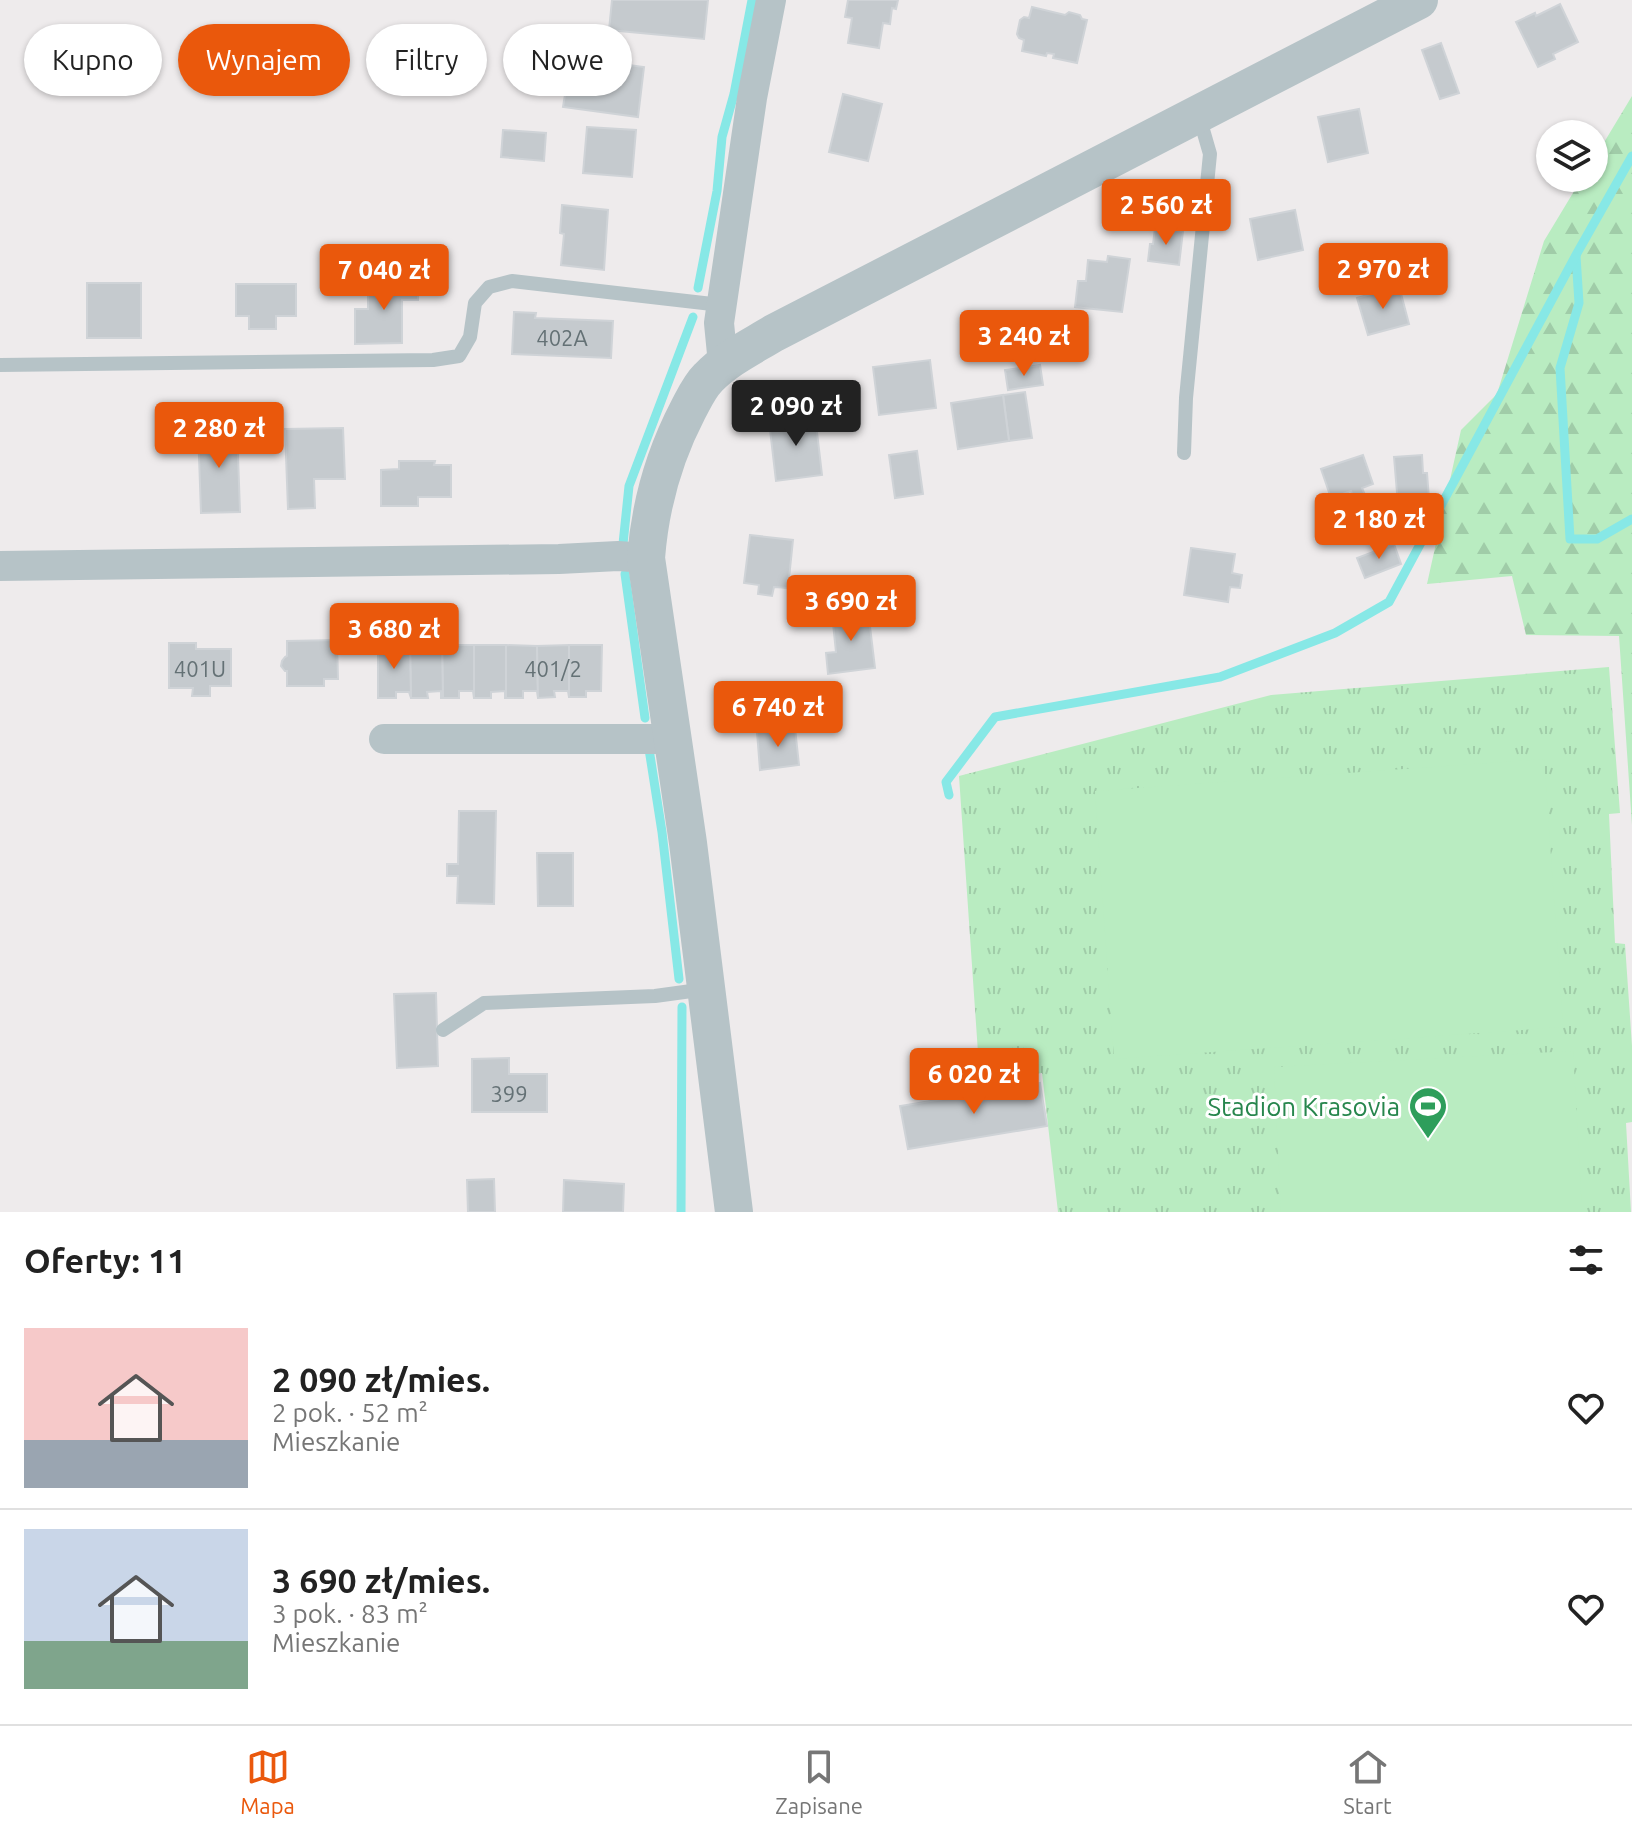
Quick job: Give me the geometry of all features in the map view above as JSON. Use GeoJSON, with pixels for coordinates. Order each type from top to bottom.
{"type":"FeatureCollection","features":[{"type":"Feature","properties":{"kind":"street"},"geometry":{"type":"LineString","coordinates":[[723,364],[719,323],[721,305],[752,98],[771,0]]}},
{"type":"Feature","properties":{"kind":"street"},"geometry":{"type":"LineString","coordinates":[[734,1212],[673,739],[646,558],[648,527],[673,439],[705,381],[723,364],[826,305],[1419,0]]}},
{"type":"Feature","properties":{"kind":"street"},"geometry":{"type":"LineString","coordinates":[[0,566],[646,558]]}},
{"type":"Feature","properties":{"kind":"street"},"geometry":{"type":"LineString","coordinates":[[384,739],[673,739]]}},
{"type":"Feature","properties":{"kind":"lane"},"geometry":{"type":"LineString","coordinates":[[1184,453],[1186,398],[1210,154],[1199,115]]}},
{"type":"Feature","properties":{"kind":"lane"},"geometry":{"type":"LineString","coordinates":[[0,365],[433,360],[459,356],[470,337],[475,303],[489,287],[512,281],[721,305]]}},
{"type":"Feature","properties":{"kind":"lane"},"geometry":{"type":"LineString","coordinates":[[443,1030],[484,1003],[655,996],[706,989]]}},
{"type":"Feature","properties":{"kind":"green space"},"geometry":{"type":"Polygon","coordinates":[[[1632,96],[1632,825],[1619,636],[1526,635],[1512,576],[1427,584],[1461,430],[1497,394],[1544,241],[1574,192],[1608,192],[1608,136],[1632,96]]]}},
{"type":"Feature","properties":{"kind":"green space"},"geometry":{"type":"Polygon","coordinates":[[[1609,667],[1620,813],[1609,814],[1615,943],[1625,944],[1632,1046],[1632,1122],[1626,1123],[1631,1212],[1058,1212],[1042,1073],[980,1082],[959,776],[1271,695],[1609,667]]]}},
{"type":"Feature","properties":{"kind":"green space"},"geometry":{"type":"Polygon","coordinates":[[[1544,759],[1563,1027],[1114,1059],[1095,791],[1544,759]]]}},
{"type":"Feature","properties":{"kind":"green space","name":"Stadion Krasovia"},"geometry":{"type":"Polygon","coordinates":[[[1573,1051],[1582,1212],[1281,1212],[1274,1067],[1573,1051]]]}},
{"type":"Feature","properties":{"kind":"building"},"geometry":{"type":"Polygon","coordinates":[[[612,0],[708,0],[704,39],[632,32],[632,24],[610,24],[612,0]]]}},
{"type":"Feature","properties":{"kind":"building"},"geometry":{"type":"Polygon","coordinates":[[[848,0],[898,0],[896,9],[892,8],[890,24],[883,23],[879,48],[848,43],[852,18],[845,17],[848,0]]]}},
{"type":"Feature","properties":{"kind":"building"},"geometry":{"type":"Polygon","coordinates":[[[1560,4],[1578,42],[1553,54],[1555,59],[1538,67],[1516,22],[1560,4]]]}},
{"type":"Feature","properties":{"kind":"building"},"geometry":{"type":"Polygon","coordinates":[[[1032,7],[1065,15],[1069,12],[1087,20],[1077,63],[1053,58],[1054,54],[1047,53],[1046,56],[1022,51],[1024,40],[1017,34],[1020,20],[1029,18],[1032,7]]]}},
{"type":"Feature","properties":{"kind":"building"},"geometry":{"type":"Polygon","coordinates":[[[1441,43],[1459,93],[1440,99],[1422,50],[1441,43]]]}},
{"type":"Feature","properties":{"kind":"building"},"geometry":{"type":"Polygon","coordinates":[[[632,65],[644,67],[638,117],[563,107],[565,96],[632,96],[632,65]]]}},
{"type":"Feature","properties":{"kind":"building"},"geometry":{"type":"Polygon","coordinates":[[[843,94],[882,104],[868,161],[829,152],[843,94]]]}},
{"type":"Feature","properties":{"kind":"building"},"geometry":{"type":"Polygon","coordinates":[[[1359,109],[1368,153],[1328,162],[1318,117],[1359,109]]]}},
{"type":"Feature","properties":{"kind":"building"},"geometry":{"type":"Polygon","coordinates":[[[587,127],[636,130],[632,177],[583,173],[587,127]]]}},
{"type":"Feature","properties":{"kind":"building"},"geometry":{"type":"Polygon","coordinates":[[[503,130],[546,133],[544,161],[501,157],[503,130]]]}},
{"type":"Feature","properties":{"kind":"building"},"geometry":{"type":"Polygon","coordinates":[[[562,205],[608,210],[604,270],[561,265],[564,234],[560,233],[562,205]]]}},
{"type":"Feature","properties":{"kind":"building"},"geometry":{"type":"Polygon","coordinates":[[[1295,210],[1303,250],[1258,260],[1250,219],[1295,210]]]}},
{"type":"Feature","properties":{"kind":"building"},"geometry":{"type":"Polygon","coordinates":[[[1155,228],[1183,231],[1179,265],[1148,261],[1155,228]]]}},
{"type":"Feature","properties":{"kind":"building"},"geometry":{"type":"Polygon","coordinates":[[[1108,256],[1130,259],[1122,312],[1075,307],[1078,281],[1086,281],[1088,260],[1107,262],[1108,256]]]}},
{"type":"Feature","properties":{"kind":"building"},"geometry":{"type":"Polygon","coordinates":[[[368,280],[418,280],[418,300],[402,300],[402,343],[355,344],[355,309],[368,309],[368,280]]]}},
{"type":"Feature","properties":{"kind":"building"},"geometry":{"type":"Polygon","coordinates":[[[87,283],[141,283],[141,338],[87,338],[87,283]]]}},
{"type":"Feature","properties":{"kind":"building"},"geometry":{"type":"Polygon","coordinates":[[[236,284],[296,284],[296,316],[276,316],[276,329],[249,329],[249,316],[236,316],[236,284]]]}},
{"type":"Feature","properties":{"kind":"building"},"geometry":{"type":"Polygon","coordinates":[[[1399,286],[1409,324],[1368,335],[1357,298],[1399,286]]]}},
{"type":"Feature","properties":{"kind":"building"},"geometry":{"type":"Polygon","coordinates":[[[514,312],[536,313],[535,318],[613,321],[611,358],[512,354],[514,312]]]}},
{"type":"Feature","properties":{"kind":"building"},"geometry":{"type":"Polygon","coordinates":[[[930,360],[936,408],[879,415],[873,367],[930,360]]]}},
{"type":"Feature","properties":{"kind":"building"},"geometry":{"type":"Polygon","coordinates":[[[1040,365],[1043,385],[1008,390],[1005,370],[1040,365]]]}},
{"type":"Feature","properties":{"kind":"building"},"geometry":{"type":"Polygon","coordinates":[[[1025,392],[1032,438],[1009,441],[1003,395],[1025,392]]]}},
{"type":"Feature","properties":{"kind":"building"},"geometry":{"type":"Polygon","coordinates":[[[1003,395],[1009,441],[958,449],[951,403],[1003,395]]]}},
{"type":"Feature","properties":{"kind":"building"},"geometry":{"type":"Polygon","coordinates":[[[815,415],[822,475],[776,481],[769,421],[815,415]]]}},
{"type":"Feature","properties":{"kind":"building"},"geometry":{"type":"Polygon","coordinates":[[[237,427],[240,512],[201,513],[198,428],[237,427]]]}},
{"type":"Feature","properties":{"kind":"building"},"geometry":{"type":"Polygon","coordinates":[[[343,428],[345,479],[314,479],[315,508],[288,509],[285,429],[343,428]]]}},
{"type":"Feature","properties":{"kind":"building"},"geometry":{"type":"Polygon","coordinates":[[[917,451],[923,494],[895,498],[889,455],[917,451]]]}},
{"type":"Feature","properties":{"kind":"building"},"geometry":{"type":"Polygon","coordinates":[[[1363,455],[1373,484],[1362,488],[1365,495],[1354,499],[1351,491],[1331,498],[1321,469],[1363,455]]]}},
{"type":"Feature","properties":{"kind":"building"},"geometry":{"type":"Polygon","coordinates":[[[1422,455],[1423,473],[1427,473],[1431,525],[1400,528],[1394,457],[1422,455]]]}},
{"type":"Feature","properties":{"kind":"building"},"geometry":{"type":"Polygon","coordinates":[[[399,461],[435,461],[434,465],[451,465],[451,497],[418,497],[418,506],[381,506],[381,470],[399,469],[399,461]]]}},
{"type":"Feature","properties":{"kind":"building"},"geometry":{"type":"Polygon","coordinates":[[[750,535],[793,540],[788,588],[774,587],[772,596],[758,594],[759,585],[744,583],[750,535]]]}},
{"type":"Feature","properties":{"kind":"building"},"geometry":{"type":"Polygon","coordinates":[[[1394,544],[1401,564],[1365,578],[1357,558],[1394,544]]]}},
{"type":"Feature","properties":{"kind":"building"},"geometry":{"type":"Polygon","coordinates":[[[1191,548],[1235,554],[1232,573],[1242,575],[1240,588],[1230,587],[1228,602],[1184,595],[1191,548]]]}},
{"type":"Feature","properties":{"kind":"building"},"geometry":{"type":"Polygon","coordinates":[[[868,610],[875,668],[828,674],[826,653],[836,652],[832,614],[868,610]]]}},
{"type":"Feature","properties":{"kind":"building"},"geometry":{"type":"Polygon","coordinates":[[[337,640],[338,679],[324,679],[324,686],[287,686],[287,671],[281,666],[287,656],[287,641],[337,640]]]}},
{"type":"Feature","properties":{"kind":"building"},"geometry":{"type":"Polygon","coordinates":[[[169,643],[196,643],[196,649],[231,649],[231,686],[210,686],[210,696],[192,696],[193,688],[169,688],[169,643]]]}},
{"type":"Feature","properties":{"kind":"building"},"geometry":{"type":"Polygon","coordinates":[[[442,645],[474,645],[474,698],[473,691],[459,691],[459,698],[443,698],[442,645]]]}},
{"type":"Feature","properties":{"kind":"building"},"geometry":{"type":"Polygon","coordinates":[[[442,645],[443,698],[441,691],[427,692],[428,698],[411,698],[410,646],[442,645]]]}},
{"type":"Feature","properties":{"kind":"building"},"geometry":{"type":"Polygon","coordinates":[[[474,645],[506,645],[506,698],[505,691],[491,692],[491,698],[474,698],[474,645]]]}},
{"type":"Feature","properties":{"kind":"building"},"geometry":{"type":"Polygon","coordinates":[[[506,645],[537,646],[538,698],[537,691],[523,691],[523,698],[506,698],[506,645]]]}},
{"type":"Feature","properties":{"kind":"building"},"geometry":{"type":"Polygon","coordinates":[[[569,645],[602,645],[601,691],[586,691],[586,697],[569,697],[569,645]]]}},
{"type":"Feature","properties":{"kind":"building"},"geometry":{"type":"Polygon","coordinates":[[[569,645],[569,697],[568,691],[554,691],[555,697],[538,698],[537,646],[569,645]]]}},
{"type":"Feature","properties":{"kind":"building"},"geometry":{"type":"Polygon","coordinates":[[[378,646],[410,646],[411,698],[409,692],[396,692],[396,698],[378,698],[378,646]]]}},
{"type":"Feature","properties":{"kind":"building"},"geometry":{"type":"Polygon","coordinates":[[[795,728],[799,765],[760,770],[757,732],[795,728]]]}},
{"type":"Feature","properties":{"kind":"building"},"geometry":{"type":"Polygon","coordinates":[[[459,811],[496,811],[494,904],[457,903],[458,876],[447,876],[447,864],[458,864],[459,811]]]}},
{"type":"Feature","properties":{"kind":"building"},"geometry":{"type":"Polygon","coordinates":[[[537,853],[573,853],[573,906],[538,906],[537,853]]]}},
{"type":"Feature","properties":{"kind":"building"},"geometry":{"type":"Polygon","coordinates":[[[436,993],[438,1066],[397,1068],[394,994],[436,993]]]}},
{"type":"Feature","properties":{"kind":"building"},"geometry":{"type":"Polygon","coordinates":[[[509,1058],[509,1074],[547,1074],[547,1112],[472,1112],[472,1059],[509,1058]]]}},
{"type":"Feature","properties":{"kind":"building"},"geometry":{"type":"Polygon","coordinates":[[[1040,1083],[1047,1126],[908,1149],[900,1106],[1040,1083]]]}},
{"type":"Feature","properties":{"kind":"building"},"geometry":{"type":"Polygon","coordinates":[[[494,1179],[495,1212],[468,1212],[467,1180],[494,1179]]]}},
{"type":"Feature","properties":{"kind":"building"},"geometry":{"type":"Polygon","coordinates":[[[564,1180],[624,1184],[623,1212],[563,1212],[564,1180]]]}},
{"type":"Feature","properties":{"kind":"waterway"},"geometry":{"type":"LineString","coordinates":[[698,288],[717,191],[722,137],[734,94],[752,0]]}},
{"type":"Feature","properties":{"kind":"waterway"},"geometry":{"type":"LineString","coordinates":[[949,795],[946,782],[995,717],[1220,677],[1335,633],[1389,602],[1632,156]]}},
{"type":"Feature","properties":{"kind":"waterway"},"geometry":{"type":"LineString","coordinates":[[1576,256],[1579,303],[1560,368],[1570,539],[1597,539],[1632,519]]}},
{"type":"Feature","properties":{"kind":"waterway"},"geometry":{"type":"LineString","coordinates":[[623,544],[629,486],[693,317]]}},
{"type":"Feature","properties":{"kind":"waterway"},"geometry":{"type":"LineString","coordinates":[[625,574],[645,718]]}},
{"type":"Feature","properties":{"kind":"waterway"},"geometry":{"type":"LineString","coordinates":[[649,749],[679,979]]}},
{"type":"Feature","properties":{"kind":"waterway"},"geometry":{"type":"LineString","coordinates":[[681,1212],[682,1007]]}},
{"type":"Feature","properties":{"kind":"place","name":"Stadion Krasovia"},"geometry":{"type":"Point","coordinates":[1428,1140]}}]}
